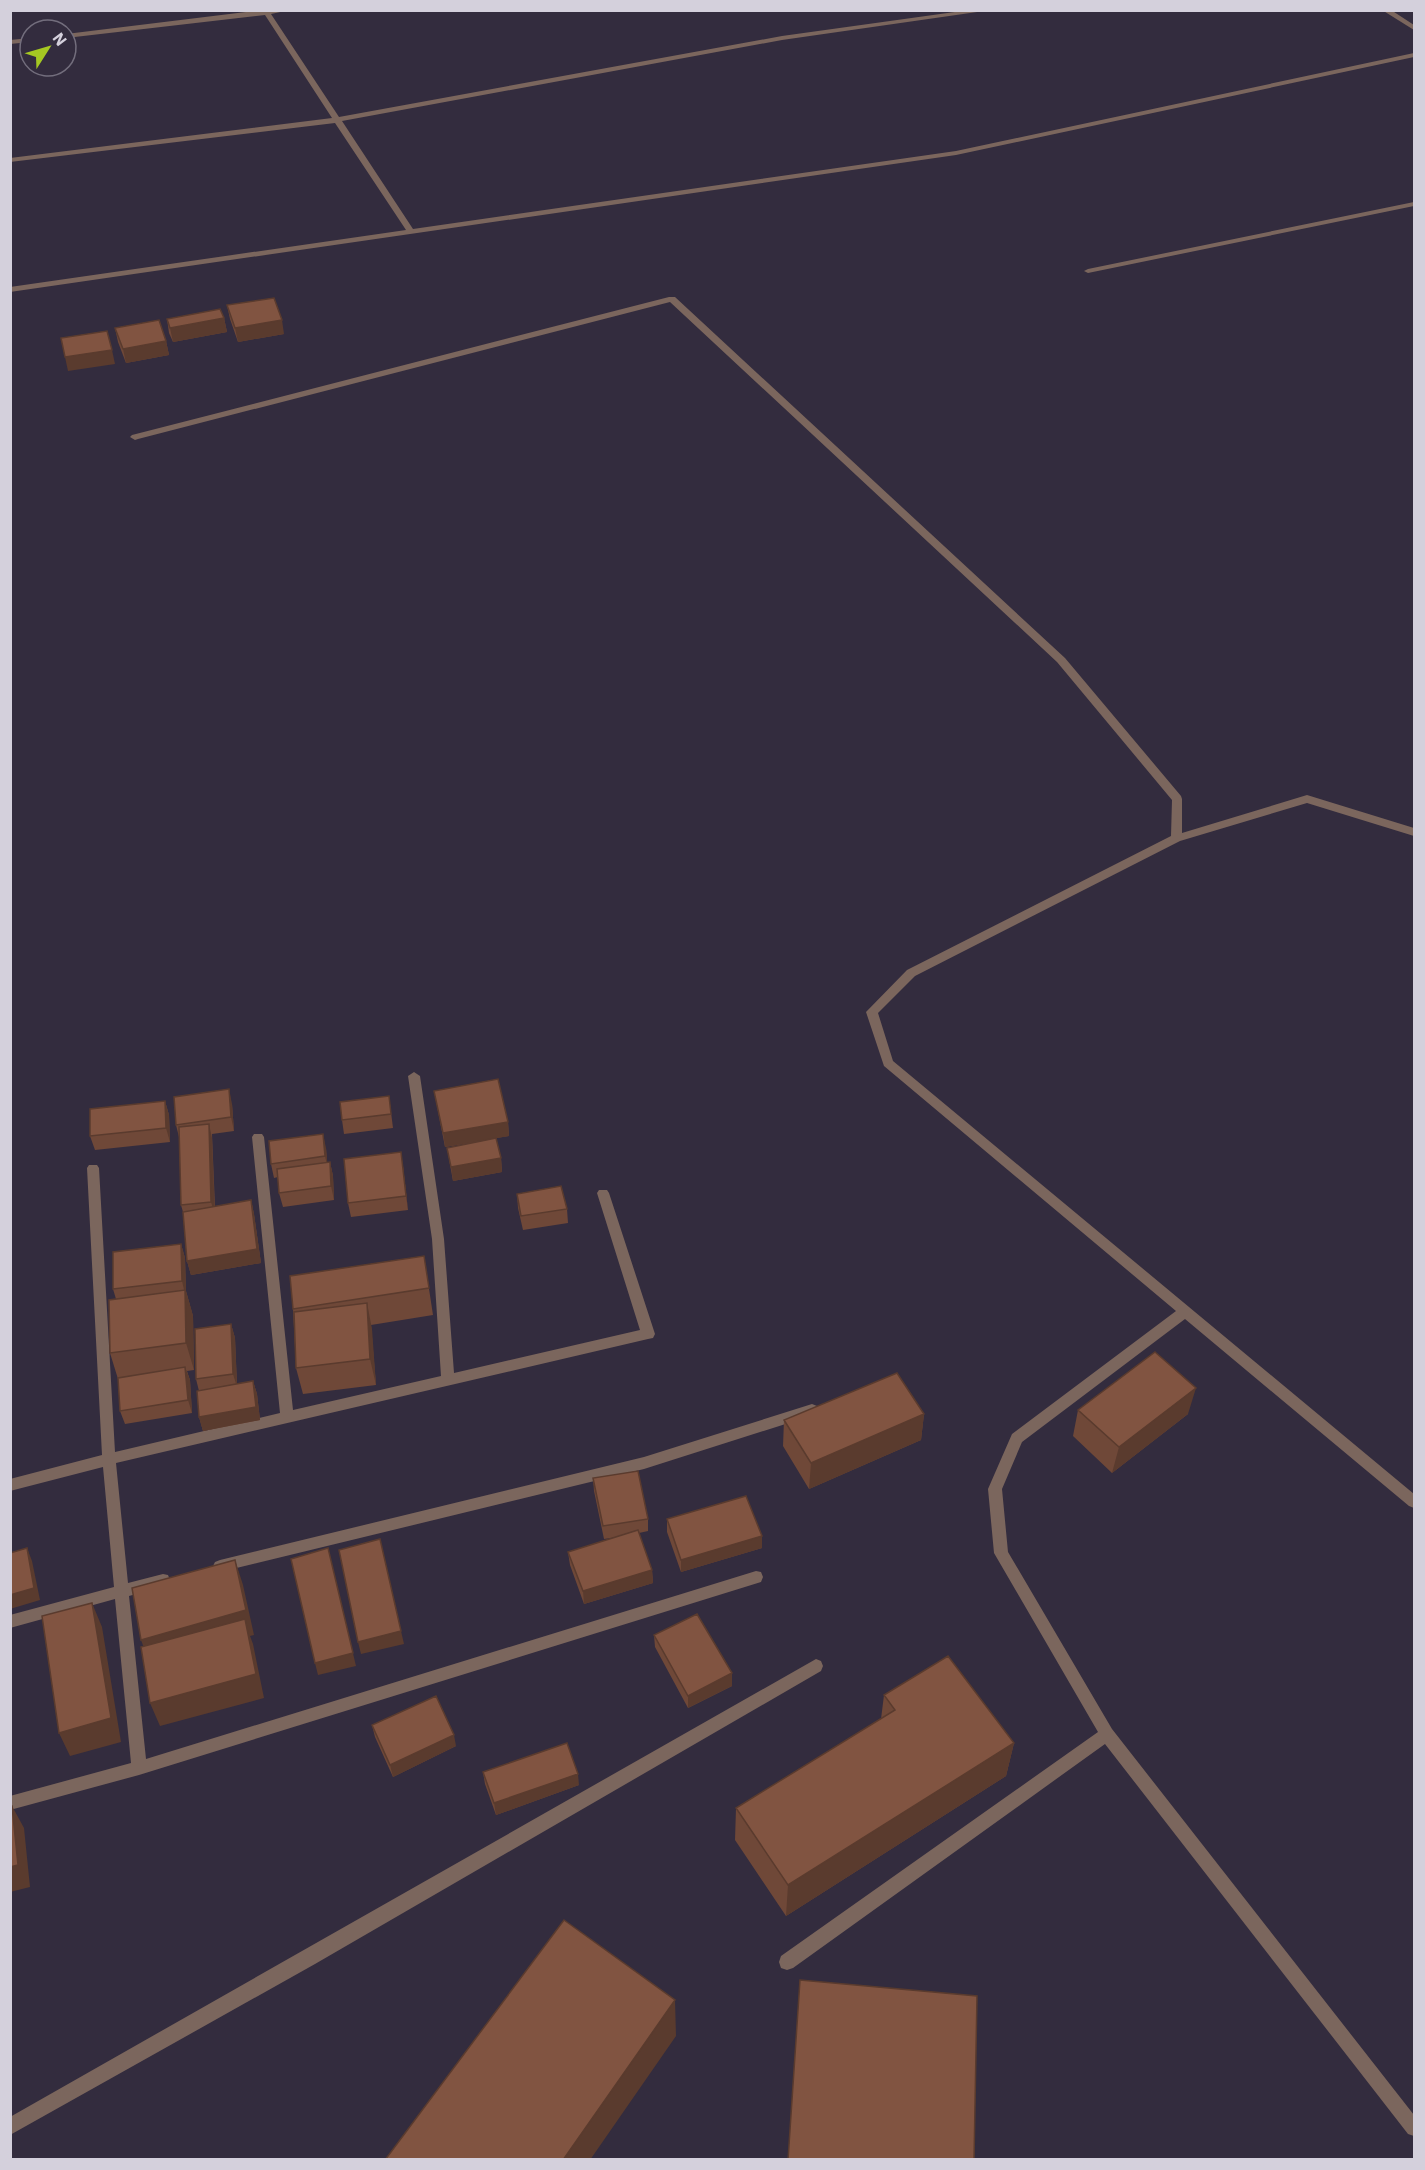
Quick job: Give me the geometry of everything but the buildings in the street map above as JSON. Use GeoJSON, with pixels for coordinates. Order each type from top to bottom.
{"type":"FeatureCollection","features":[{"type":"Feature","properties":{"kind":"street"},"geometry":{"type":"LineString","coordinates":[[78,35],[287,10]]}},
{"type":"Feature","properties":{"kind":"street"},"geometry":{"type":"LineString","coordinates":[[10,160],[337,120],[782,38],[988,10]]}},
{"type":"Feature","properties":{"kind":"street"},"geometry":{"type":"LineString","coordinates":[[1385,10],[1414,28]]}},
{"type":"Feature","properties":{"kind":"street"},"geometry":{"type":"LineString","coordinates":[[266,12],[411,232]]}},
{"type":"Feature","properties":{"kind":"street"},"geometry":{"type":"LineString","coordinates":[[10,290],[956,153],[1414,55]]}},
{"type":"Feature","properties":{"kind":"street"},"geometry":{"type":"LineString","coordinates":[[1088,271],[1414,204]]}},
{"type":"Feature","properties":{"kind":"street"},"geometry":{"type":"LineString","coordinates":[[135,437],[672,299],[1061,660],[1177,799],[1176,838]]}},
{"type":"Feature","properties":{"kind":"street"},"geometry":{"type":"LineString","coordinates":[[1414,832],[1306,799],[1176,838],[911,973],[872,1012],[888,1063],[1414,1502]]}},
{"type":"Feature","properties":{"kind":"street"},"geometry":{"type":"LineString","coordinates":[[414,1076],[438,1239],[448,1380]]}},
{"type":"Feature","properties":{"kind":"street"},"geometry":{"type":"LineString","coordinates":[[258,1137],[286,1417]]}},
{"type":"Feature","properties":{"kind":"street"},"geometry":{"type":"LineString","coordinates":[[93,1168],[109,1459],[139,1768]]}},
{"type":"Feature","properties":{"kind":"street"},"geometry":{"type":"LineString","coordinates":[[10,1485],[286,1417],[648,1334],[603,1193]]}},
{"type":"Feature","properties":{"kind":"street"},"geometry":{"type":"LineString","coordinates":[[1184,1312],[1017,1438],[995,1489],[1001,1553],[1107,1734],[1414,2128]]}},
{"type":"Feature","properties":{"kind":"street"},"geometry":{"type":"LineString","coordinates":[[202,1570],[644,1463],[831,1404]]}},
{"type":"Feature","properties":{"kind":"street"},"geometry":{"type":"LineString","coordinates":[[10,1622],[179,1576]]}},
{"type":"Feature","properties":{"kind":"street"},"geometry":{"type":"LineString","coordinates":[[10,1803],[139,1768],[756,1577]]}},
{"type":"Feature","properties":{"kind":"street"},"geometry":{"type":"LineString","coordinates":[[10,2127],[816,1666]]}},
{"type":"Feature","properties":{"kind":"street"},"geometry":{"type":"LineString","coordinates":[[787,1962],[1107,1734]]}}]}
